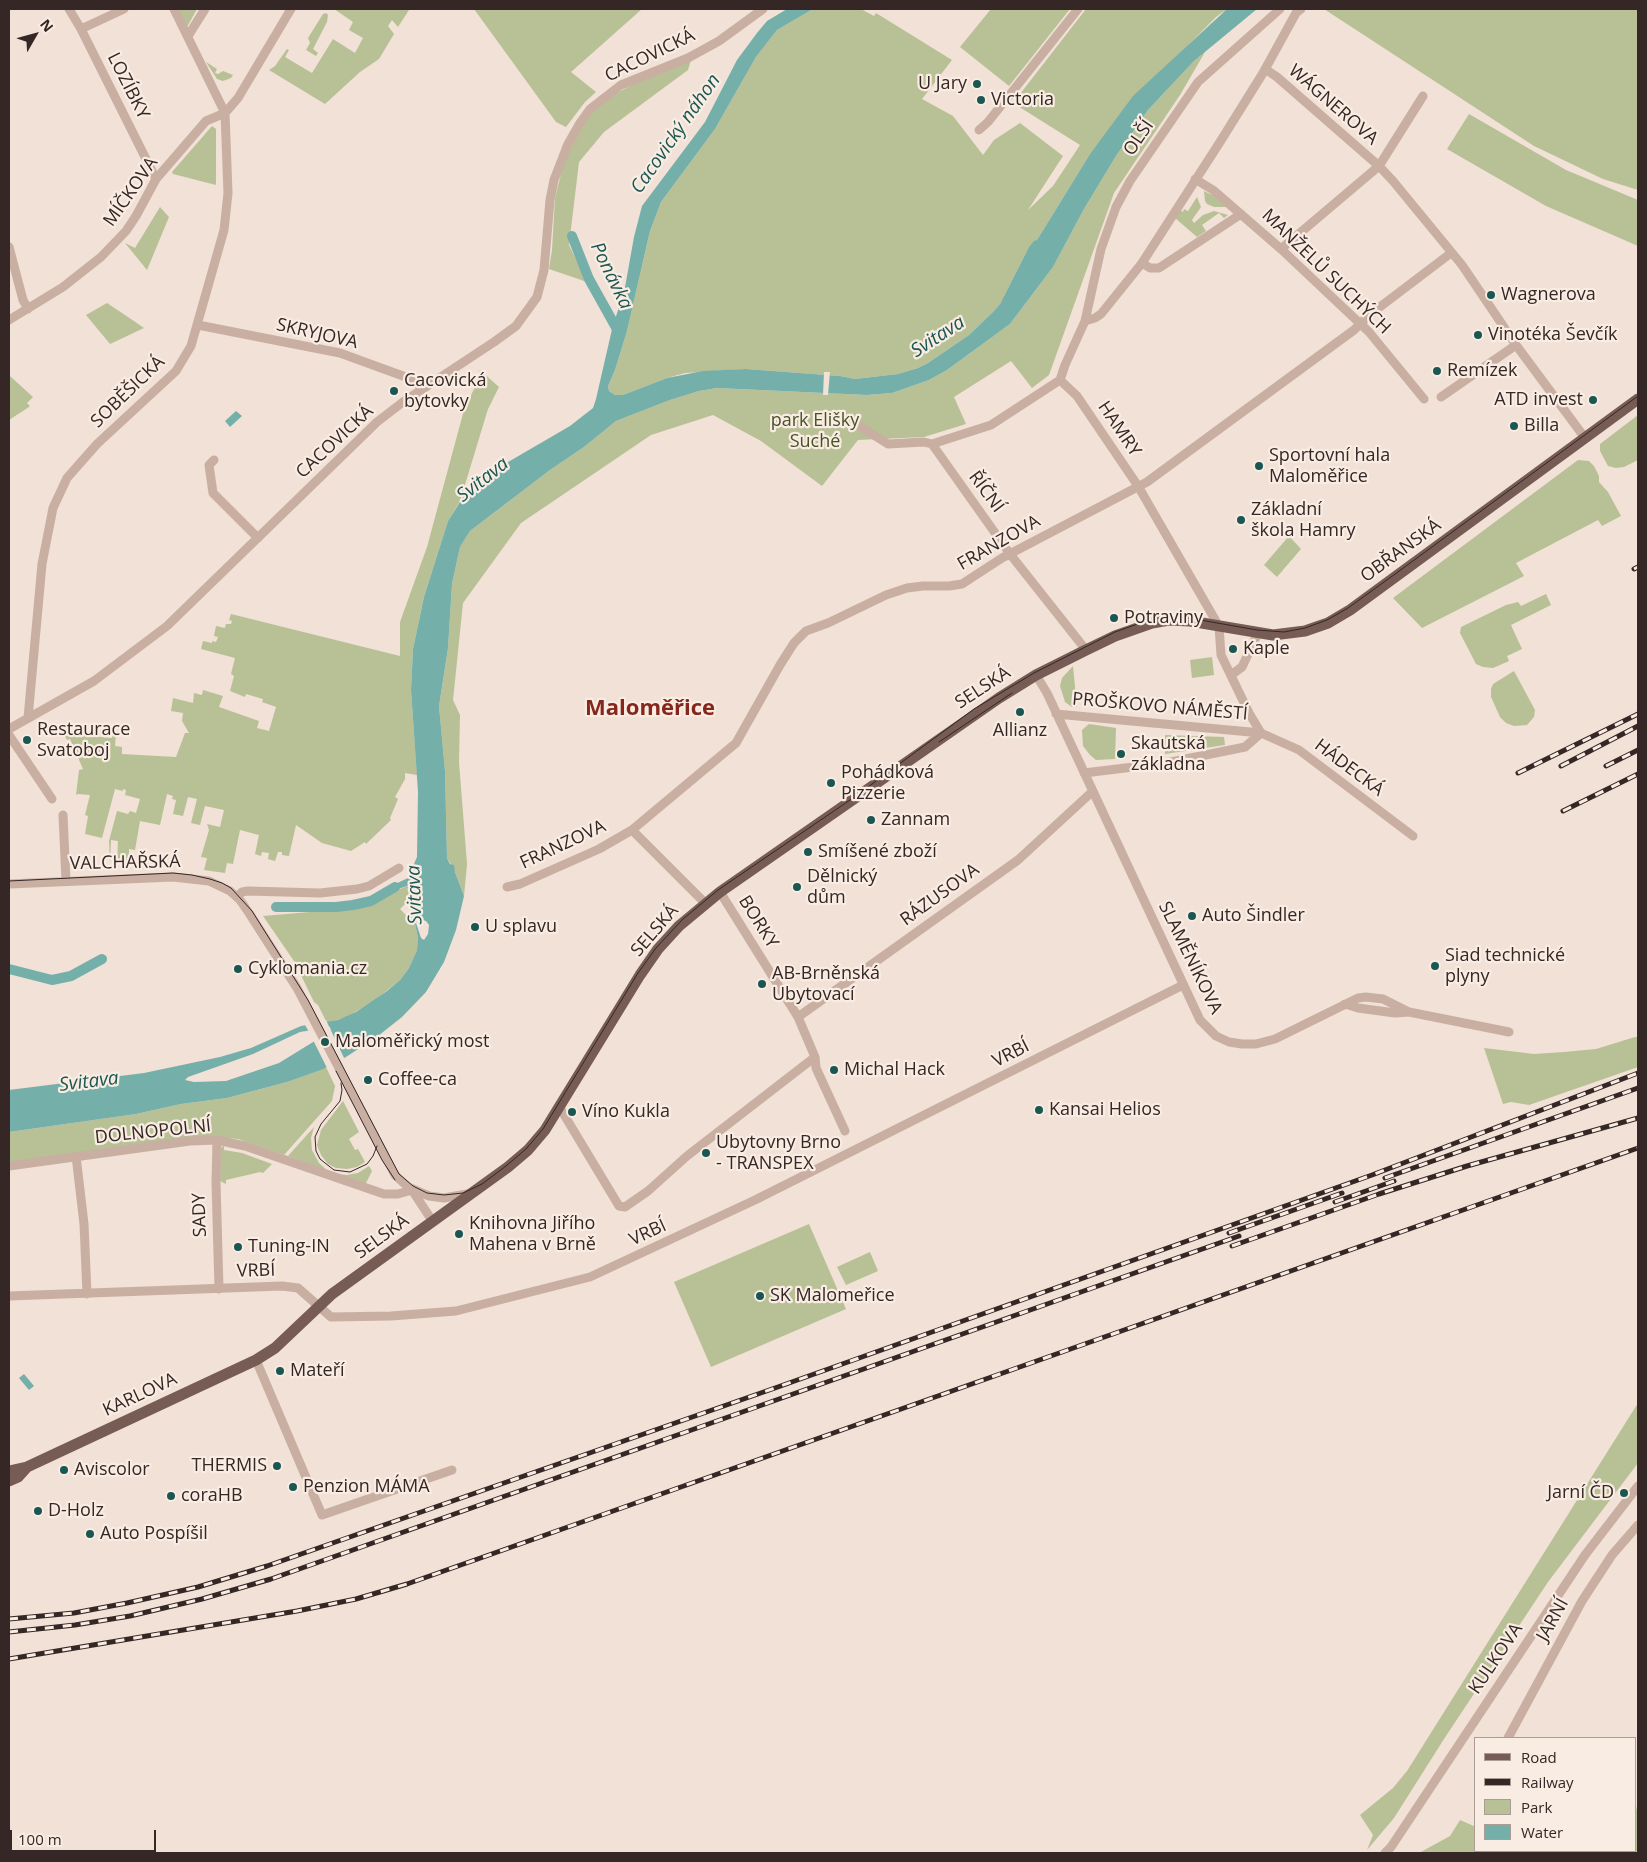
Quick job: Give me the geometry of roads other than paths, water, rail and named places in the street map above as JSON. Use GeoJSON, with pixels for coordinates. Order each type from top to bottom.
{"type":"FeatureCollection","features":[{"type":"Feature","properties":{"kind":"main road","name":"OBŘANSKÁ"},"geometry":{"type":"LineString","coordinates":[[1152,622],[1169,620],[1190,621],[1278,635],[1305,631],[1340,616],[1638,399]]}},
{"type":"Feature","properties":{"kind":"main road","name":"SELSKÁ"},"geometry":{"type":"LineString","coordinates":[[266,1354],[332,1294],[485,1185],[528,1150],[560,1108],[651,958],[679,926],[705,903],[942,736],[1036,675],[1115,636],[1152,622]]}},
{"type":"Feature","properties":{"kind":"main road","name":"KARLOVA"},"geometry":{"type":"LineString","coordinates":[[9,1471],[27,1466],[266,1354]]}},
{"type":"Feature","properties":{"kind":"main road","name":"KARLOVA"},"geometry":{"type":"LineString","coordinates":[[9,1481],[18,1477],[27,1466]]}},
{"type":"Feature","properties":{"kind":"street","name":"LOZÍBKY"},"geometry":{"type":"LineString","coordinates":[[69,9],[81,29],[156,179]]}},
{"type":"Feature","properties":{"kind":"street"},"geometry":{"type":"LineString","coordinates":[[81,29],[124,9]]}},
{"type":"Feature","properties":{"kind":"street"},"geometry":{"type":"LineString","coordinates":[[174,9],[225,112],[238,98],[291,9]]}},
{"type":"Feature","properties":{"kind":"street"},"geometry":{"type":"LineString","coordinates":[[188,36],[205,9]]}},
{"type":"Feature","properties":{"kind":"street","name":"CACOVICKÁ"},"geometry":{"type":"LineString","coordinates":[[9,729],[94,681],[168,626],[378,422],[516,326],[537,297],[544,270],[550,200],[554,180],[568,144],[580,122],[590,109],[621,85],[688,58],[719,40],[763,9]]}},
{"type":"Feature","properties":{"kind":"street"},"geometry":{"type":"LineString","coordinates":[[979,130],[988,122],[1078,9]]}},
{"type":"Feature","properties":{"kind":"street","name":"OLŠÍ"},"geometry":{"type":"LineString","coordinates":[[1060,380],[1085,321],[1101,249],[1116,208],[1130,181],[1198,82],[1280,9]]}},
{"type":"Feature","properties":{"kind":"street"},"geometry":{"type":"LineString","coordinates":[[1085,321],[1095,318],[1104,311],[1142,263],[1265,69],[1295,10]]}},
{"type":"Feature","properties":{"kind":"street","name":"WÁGNEROVA"},"geometry":{"type":"LineString","coordinates":[[1265,69],[1277,77],[1379,166],[1462,265],[1516,345],[1585,438]]}},
{"type":"Feature","properties":{"kind":"street"},"geometry":{"type":"LineString","coordinates":[[1379,166],[1423,96]]}},
{"type":"Feature","properties":{"kind":"street","name":"MÍČKOVA"},"geometry":{"type":"LineString","coordinates":[[9,320],[62,287],[101,258],[126,231],[156,179],[206,122],[225,112]]}},
{"type":"Feature","properties":{"kind":"street","name":"SOBĚŠICKÁ"},"geometry":{"type":"LineString","coordinates":[[28,718],[42,564],[52,508],[67,478],[97,444],[176,371],[192,346],[224,230],[228,193],[225,112]]}},
{"type":"Feature","properties":{"kind":"street","name":"WÁGNEROVA"},"geometry":{"type":"LineString","coordinates":[[1281,248],[1379,166]]}},
{"type":"Feature","properties":{"kind":"street","name":"MANŽELŮ SUCHÝCH"},"geometry":{"type":"LineString","coordinates":[[1195,179],[1213,190],[1281,248],[1360,323],[1424,399]]}},
{"type":"Feature","properties":{"kind":"street"},"geometry":{"type":"LineString","coordinates":[[1142,263],[1150,268],[1159,268],[1241,214]]}},
{"type":"Feature","properties":{"kind":"street"},"geometry":{"type":"LineString","coordinates":[[9,247],[23,300],[28,309]]}},
{"type":"Feature","properties":{"kind":"street"},"geometry":{"type":"LineString","coordinates":[[1360,323],[1451,253]]}},
{"type":"Feature","properties":{"kind":"street","name":"FRANZOVA"},"geometry":{"type":"LineString","coordinates":[[507,887],[520,884],[599,849],[632,830],[736,743],[780,665],[794,643],[806,631],[828,623],[886,594],[907,588],[962,584],[1010,554],[1138,486],[1179,460],[1216,430],[1354,330],[1360,323]]}},
{"type":"Feature","properties":{"kind":"street","name":"SKRYJOVA"},"geometry":{"type":"LineString","coordinates":[[198,325],[340,353],[414,380],[423,389]]}},
{"type":"Feature","properties":{"kind":"street"},"geometry":{"type":"LineString","coordinates":[[1441,397],[1516,345]]}},
{"type":"Feature","properties":{"kind":"street"},"geometry":{"type":"LineString","coordinates":[[854,422],[888,444],[924,442],[932,444],[991,425],[1060,380]]}},
{"type":"Feature","properties":{"kind":"street","name":"HAMRY"},"geometry":{"type":"LineString","coordinates":[[1060,380],[1077,396],[1138,486],[1219,626]]}},
{"type":"Feature","properties":{"kind":"street","name":"ŘÍČNÍ"},"geometry":{"type":"LineString","coordinates":[[932,444],[1010,554],[1086,650]]}},
{"type":"Feature","properties":{"kind":"street"},"geometry":{"type":"LineString","coordinates":[[214,460],[209,465],[213,493],[258,538]]}},
{"type":"Feature","properties":{"kind":"street","name":"PROŠKOVO NÁMĚSTÍ"},"geometry":{"type":"LineString","coordinates":[[1219,626],[1221,655],[1249,713],[1261,733]]}},
{"type":"Feature","properties":{"kind":"street"},"geometry":{"type":"LineString","coordinates":[[1231,675],[1242,667],[1258,633]]}},
{"type":"Feature","properties":{"kind":"street","name":"PROŠKOVO NÁMĚSTÍ"},"geometry":{"type":"LineString","coordinates":[[1036,675],[1047,693],[1093,791]]}},
{"type":"Feature","properties":{"kind":"street","name":"PROŠKOVO NÁMĚSTÍ"},"geometry":{"type":"LineString","coordinates":[[1056,714],[1261,733]]}},
{"type":"Feature","properties":{"kind":"street","name":"PROŠKOVO NÁMĚSTÍ"},"geometry":{"type":"LineString","coordinates":[[1084,773],[1166,763],[1245,747],[1261,733]]}},
{"type":"Feature","properties":{"kind":"street","name":"HÁDECKÁ"},"geometry":{"type":"LineString","coordinates":[[1261,733],[1298,750],[1413,836]]}},
{"type":"Feature","properties":{"kind":"street"},"geometry":{"type":"LineString","coordinates":[[9,735],[52,799]]}},
{"type":"Feature","properties":{"kind":"street","name":"SLAMĚNÍKOVA"},"geometry":{"type":"LineString","coordinates":[[1093,791],[1200,1020],[1216,1036],[1229,1042],[1256,1044],[1275,1039],[1345,1004],[1358,1008],[1395,1013],[1409,1012],[1509,1032]]}},
{"type":"Feature","properties":{"kind":"street","name":"RÁZUSOVA"},"geometry":{"type":"LineString","coordinates":[[798,1016],[1018,860],[1093,791]]}},
{"type":"Feature","properties":{"kind":"street"},"geometry":{"type":"LineString","coordinates":[[63,815],[66,881]]}},
{"type":"Feature","properties":{"kind":"street","name":"FRANZOVA"},"geometry":{"type":"LineString","coordinates":[[632,830],[705,903]]}},
{"type":"Feature","properties":{"kind":"street"},"geometry":{"type":"LineString","coordinates":[[236,897],[242,892],[248,891],[320,893],[357,889],[369,886],[399,868]]}},
{"type":"Feature","properties":{"kind":"street","name":"VALCHAŘSKÁ"},"geometry":{"type":"LineString","coordinates":[[9,884],[128,878],[192,878],[220,885],[236,897],[249,912],[309,1010],[338,1066]]}},
{"type":"Feature","properties":{"kind":"street","name":"BORKY"},"geometry":{"type":"LineString","coordinates":[[720,892],[798,1016],[815,1057],[816,1068],[844,1131]]}},
{"type":"Feature","properties":{"kind":"street","name":"VRBÍ"},"geometry":{"type":"LineString","coordinates":[[9,1296],[282,1286],[298,1288],[331,1317],[390,1316],[448,1312],[590,1276],[728,1213],[847,1155],[1183,985]]}},
{"type":"Feature","properties":{"kind":"street"},"geometry":{"type":"LineString","coordinates":[[560,1108],[619,1206],[625,1207],[648,1191],[687,1156],[815,1057]]}},
{"type":"Feature","properties":{"kind":"street","name":"DOLNOPOLNÍ"},"geometry":{"type":"LineString","coordinates":[[338,1066],[391,1168],[400,1180],[412,1190],[437,1198],[456,1197],[472,1193]]}},
{"type":"Feature","properties":{"kind":"street","name":"DOLNOPOLNÍ"},"geometry":{"type":"LineString","coordinates":[[9,1166],[190,1141],[217,1140],[245,1146],[384,1194],[398,1194],[412,1190]]}},
{"type":"Feature","properties":{"kind":"street","name":"SADY"},"geometry":{"type":"LineString","coordinates":[[217,1140],[216,1182],[219,1289]]}},
{"type":"Feature","properties":{"kind":"street"},"geometry":{"type":"LineString","coordinates":[[76,1156],[84,1224],[87,1294]]}},
{"type":"Feature","properties":{"kind":"street","name":"DOLNOPOLNÍ"},"geometry":{"type":"LineString","coordinates":[[412,1190],[433,1222]]}},
{"type":"Feature","properties":{"kind":"street"},"geometry":{"type":"LineString","coordinates":[[256,1360],[322,1515],[452,1470]]}},
{"type":"Feature","properties":{"kind":"street","name":"KULKOVA"},"geometry":{"type":"LineString","coordinates":[[1385,1853],[1391,1847],[1585,1555],[1638,1486]]}},
{"type":"Feature","properties":{"kind":"street","name":"JARNÍ"},"geometry":{"type":"LineString","coordinates":[[1509,1737],[1582,1601],[1612,1555],[1638,1525]]}},
{"type":"Feature","properties":{"kind":"water","name":"Svitava"},"geometry":{"type":"Polygon","coordinates":[[[787,9],[813,9],[777,30],[756,57],[715,129],[661,202],[650,231],[627,331],[608,386],[609,391],[615,395],[623,395],[667,378],[703,371],[746,369],[840,376],[855,379],[898,374],[928,363],[969,335],[1000,304],[1029,247],[1037,240],[1090,154],[1133,96],[1227,9],[1257,9],[1194,61],[1148,110],[1116,156],[1084,209],[1053,267],[1010,324],[947,370],[929,380],[892,393],[867,395],[717,388],[699,391],[670,400],[616,421],[584,447],[550,470],[470,531],[460,547],[452,584],[448,648],[439,706],[445,771],[447,858],[450,864],[454,865],[464,896],[456,930],[444,962],[426,992],[402,1017],[378,1036],[346,1057],[323,1069],[287,1082],[227,1098],[181,1104],[136,1114],[9,1132],[9,1090],[144,1073],[220,1057],[251,1048],[301,1026],[338,1020],[356,1012],[387,991],[400,980],[409,968],[417,950],[418,938],[413,914],[415,911],[417,886],[413,884],[392,891],[386,896],[384,892],[389,887],[408,878],[417,857],[418,792],[411,690],[413,649],[424,597],[448,521],[472,483],[570,426],[593,408],[613,325],[624,293],[634,237],[642,206],[705,122],[737,60],[767,21],[787,9]],[[418,918],[416,923],[421,938],[424,940],[428,934],[429,925],[426,921],[418,918]],[[330,1027],[300,1032],[253,1054],[188,1077],[185,1080],[194,1082],[226,1081],[279,1063],[331,1031],[330,1027]]]}},
{"type":"Feature","properties":{"kind":"water"},"geometry":{"type":"Polygon","coordinates":[[[236,411],[242,416],[230,427],[225,421],[236,411]]]}},
{"type":"Feature","properties":{"kind":"water"},"geometry":{"type":"Polygon","coordinates":[[[24,1374],[34,1386],[29,1390],[19,1378],[24,1374]]]}},
{"type":"Feature","properties":{"kind":"waterway","name":"Ponávka"},"geometry":{"type":"LineString","coordinates":[[572,236],[589,279],[618,331]]}},
{"type":"Feature","properties":{"kind":"waterway","name":"Svitava"},"geometry":{"type":"LineString","coordinates":[[276,907],[336,907],[353,905],[371,901],[395,887]]}},
{"type":"Feature","properties":{"kind":"waterway"},"geometry":{"type":"LineString","coordinates":[[9,969],[52,980],[71,976],[102,959]]}},
{"type":"Feature","properties":{"kind":"tram line"},"geometry":{"type":"LineString","coordinates":[[9,881],[173,873],[210,879],[231,888],[252,911],[308,1000],[399,1174],[413,1186],[427,1193],[444,1195],[463,1193],[482,1184],[506,1166],[526,1149],[543,1129],[638,973],[656,948],[683,919],[718,890],[853,798],[974,709],[1034,673],[1115,632],[1149,620],[1167,617],[1189,618],[1257,630],[1284,632],[1305,628],[1327,620],[1348,608],[1638,396]]}},
{"type":"Feature","properties":{"kind":"tram line"},"geometry":{"type":"LineString","coordinates":[[939,742],[1012,693]]}},
{"type":"Feature","properties":{"kind":"tram line"},"geometry":{"type":"LineString","coordinates":[[336,1071],[382,1160],[395,1180]]}},
{"type":"Feature","properties":{"kind":"tram line"},"geometry":{"type":"LineString","coordinates":[[341,1083],[340,1101],[321,1124],[315,1137],[316,1151],[320,1159],[334,1170],[350,1172],[367,1164],[377,1146]]}},
{"type":"Feature","properties":{"kind":"railway"},"geometry":{"type":"LineString","coordinates":[[1634,569],[1638,567]]}},
{"type":"Feature","properties":{"kind":"railway"},"geometry":{"type":"LineString","coordinates":[[1518,773],[1638,714]]}},
{"type":"Feature","properties":{"kind":"railway"},"geometry":{"type":"LineString","coordinates":[[1561,766],[1638,726]]}},
{"type":"Feature","properties":{"kind":"railway"},"geometry":{"type":"LineString","coordinates":[[1606,766],[1638,750]]}},
{"type":"Feature","properties":{"kind":"railway"},"geometry":{"type":"LineString","coordinates":[[1563,811],[1638,774]]}},
{"type":"Feature","properties":{"kind":"railway"},"geometry":{"type":"LineString","coordinates":[[9,1619],[74,1613],[127,1603],[198,1587],[267,1566],[775,1388],[1372,1175],[1638,1073]]}},
{"type":"Feature","properties":{"kind":"railway"},"geometry":{"type":"LineString","coordinates":[[1385,1178],[1638,1088]]}},
{"type":"Feature","properties":{"kind":"railway"},"geometry":{"type":"LineString","coordinates":[[1232,1246],[1379,1194],[1467,1166],[1638,1118]]}},
{"type":"Feature","properties":{"kind":"railway"},"geometry":{"type":"LineString","coordinates":[[9,1659],[297,1611],[356,1599],[407,1584],[1638,1148]]}},
{"type":"Feature","properties":{"kind":"railway"},"geometry":{"type":"LineString","coordinates":[[1335,1202],[1394,1181]]}},
{"type":"Feature","properties":{"kind":"railway"},"geometry":{"type":"LineString","coordinates":[[1229,1233],[1342,1193]]}},
{"type":"Feature","properties":{"kind":"railway"},"geometry":{"type":"LineString","coordinates":[[9,1632],[75,1625],[130,1616],[202,1599],[271,1579],[1239,1236]]}},
{"type":"Feature","properties":{"kind":"place","name":"U Jary"},"geometry":{"type":"Point","coordinates":[977,84]}},
{"type":"Feature","properties":{"kind":"place","name":"Victoria"},"geometry":{"type":"Point","coordinates":[981,100]}},
{"type":"Feature","properties":{"kind":"place","name":"Wagnerova"},"geometry":{"type":"Point","coordinates":[1491,295]}},
{"type":"Feature","properties":{"kind":"place","name":"Vinotéka Ševčík"},"geometry":{"type":"Point","coordinates":[1478,335]}},
{"type":"Feature","properties":{"kind":"place","name":"Remízek"},"geometry":{"type":"Point","coordinates":[1437,371]}},
{"type":"Feature","properties":{"kind":"place","name":"Cacovická bytovky"},"geometry":{"type":"Point","coordinates":[394,391]}},
{"type":"Feature","properties":{"kind":"place","name":"ATD invest"},"geometry":{"type":"Point","coordinates":[1593,400]}},
{"type":"Feature","properties":{"kind":"place","name":"Billa"},"geometry":{"type":"Point","coordinates":[1514,426]}},
{"type":"Feature","properties":{"kind":"place","name":"Sportovní hala Maloměřice"},"geometry":{"type":"Point","coordinates":[1259,466]}},
{"type":"Feature","properties":{"kind":"place","name":"Základní škola Hamry"},"geometry":{"type":"Point","coordinates":[1241,520]}},
{"type":"Feature","properties":{"kind":"place","name":"Potraviny"},"geometry":{"type":"Point","coordinates":[1114,618]}},
{"type":"Feature","properties":{"kind":"place","name":"Kaple"},"geometry":{"type":"Point","coordinates":[1233,649]}},
{"type":"Feature","properties":{"kind":"place","name":"Allianz"},"geometry":{"type":"Point","coordinates":[1020,712]}},
{"type":"Feature","properties":{"kind":"place","name":"Restaurace Svatoboj"},"geometry":{"type":"Point","coordinates":[27,740]}},
{"type":"Feature","properties":{"kind":"place","name":"Skautská základna"},"geometry":{"type":"Point","coordinates":[1121,754]}},
{"type":"Feature","properties":{"kind":"place","name":"Pohádková Pizzerie"},"geometry":{"type":"Point","coordinates":[831,783]}},
{"type":"Feature","properties":{"kind":"place","name":"Zannam"},"geometry":{"type":"Point","coordinates":[871,820]}},
{"type":"Feature","properties":{"kind":"place","name":"Smíšené zboží"},"geometry":{"type":"Point","coordinates":[808,852]}},
{"type":"Feature","properties":{"kind":"place","name":"Dělnický dům"},"geometry":{"type":"Point","coordinates":[797,887]}},
{"type":"Feature","properties":{"kind":"place","name":"Auto Šindler"},"geometry":{"type":"Point","coordinates":[1192,916]}},
{"type":"Feature","properties":{"kind":"place","name":"U splavu"},"geometry":{"type":"Point","coordinates":[475,927]}},
{"type":"Feature","properties":{"kind":"place","name":"Siad technické plyny"},"geometry":{"type":"Point","coordinates":[1435,966]}},
{"type":"Feature","properties":{"kind":"place","name":"Cyklomania.cz"},"geometry":{"type":"Point","coordinates":[238,969]}},
{"type":"Feature","properties":{"kind":"place","name":"AB-Brněnská Ubytovací"},"geometry":{"type":"Point","coordinates":[762,984]}},
{"type":"Feature","properties":{"kind":"place","name":"Maloměřický most"},"geometry":{"type":"Point","coordinates":[325,1042]}},
{"type":"Feature","properties":{"kind":"place","name":"Michal Hack"},"geometry":{"type":"Point","coordinates":[834,1070]}},
{"type":"Feature","properties":{"kind":"place","name":"Coffee-ca"},"geometry":{"type":"Point","coordinates":[368,1080]}},
{"type":"Feature","properties":{"kind":"place","name":"Kansai Helios"},"geometry":{"type":"Point","coordinates":[1039,1110]}},
{"type":"Feature","properties":{"kind":"place","name":"Víno Kukla"},"geometry":{"type":"Point","coordinates":[572,1112]}},
{"type":"Feature","properties":{"kind":"place","name":"Ubytovny Brno - TRANSPEX"},"geometry":{"type":"Point","coordinates":[706,1153]}},
{"type":"Feature","properties":{"kind":"place","name":"Knihovna Jiřího Mahena v Brně"},"geometry":{"type":"Point","coordinates":[459,1234]}},
{"type":"Feature","properties":{"kind":"place","name":"Tuning-IN"},"geometry":{"type":"Point","coordinates":[238,1247]}},
{"type":"Feature","properties":{"kind":"place","name":"SK Malomeřice"},"geometry":{"type":"Point","coordinates":[760,1296]}},
{"type":"Feature","properties":{"kind":"place","name":"Mateří"},"geometry":{"type":"Point","coordinates":[280,1371]}},
{"type":"Feature","properties":{"kind":"place","name":"THERMIS"},"geometry":{"type":"Point","coordinates":[277,1466]}},
{"type":"Feature","properties":{"kind":"place","name":"Aviscolor"},"geometry":{"type":"Point","coordinates":[64,1470]}},
{"type":"Feature","properties":{"kind":"place","name":"Penzion MÁMA"},"geometry":{"type":"Point","coordinates":[293,1487]}},
{"type":"Feature","properties":{"kind":"place","name":"Jarní ČD"},"geometry":{"type":"Point","coordinates":[1624,1493]}},
{"type":"Feature","properties":{"kind":"place","name":"coraHB"},"geometry":{"type":"Point","coordinates":[171,1496]}},
{"type":"Feature","properties":{"kind":"place","name":"D-Holz"},"geometry":{"type":"Point","coordinates":[38,1511]}},
{"type":"Feature","properties":{"kind":"place","name":"Auto Pospíšil"},"geometry":{"type":"Point","coordinates":[90,1534]}},
{"type":"Feature","properties":{"kind":"district","name":"Maloměřice"},"geometry":{"type":"Point","coordinates":[650,709]}},
{"type":"Feature","properties":{"kind":"water label","name":"Cacovický náhon"},"geometry":{"type":"Point","coordinates":[676,134]}},
{"type":"Feature","properties":{"kind":"park label","name":"park Elišky Suché"},"geometry":{"type":"Point","coordinates":[815,431]}}]}
